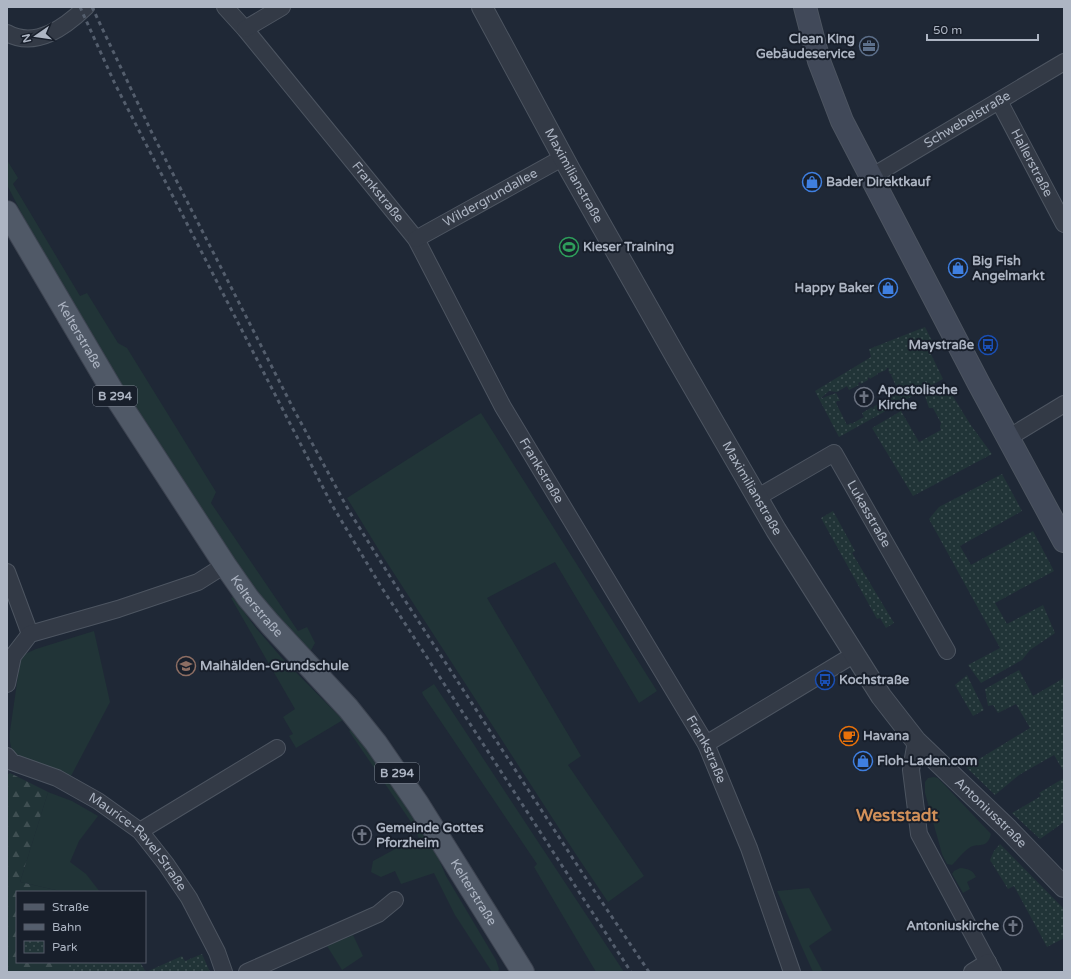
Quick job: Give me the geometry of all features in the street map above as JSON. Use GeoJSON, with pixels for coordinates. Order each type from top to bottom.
{"type":"FeatureCollection","features":[{"type":"Feature","properties":{"kind":"main road"},"geometry":{"type":"LineString","coordinates":[[805,7],[819,60],[842,120],[870,178],[1064,541]]}},
{"type":"Feature","properties":{"kind":"main road","name":"Kelterstraße"},"geometry":{"type":"LineString","coordinates":[[9,213],[119,402],[225,565],[248,598],[270,624],[348,708],[376,743],[418,804],[523,972]]}},
{"type":"Feature","properties":{"kind":"street"},"geometry":{"type":"LineString","coordinates":[[11,39],[46,36],[70,22],[86,7]]}},
{"type":"Feature","properties":{"kind":"street","name":"Frankstraße"},"geometry":{"type":"LineString","coordinates":[[225,7],[245,28],[416,239],[503,407],[706,744],[749,848],[788,965],[792,972]]}},
{"type":"Feature","properties":{"kind":"street"},"geometry":{"type":"LineString","coordinates":[[245,28],[282,7]]}},
{"type":"Feature","properties":{"kind":"street","name":"Maximilianstraße"},"geometry":{"type":"LineString","coordinates":[[482,7],[676,357],[776,530],[881,696],[916,741]]}},
{"type":"Feature","properties":{"kind":"street","name":"Schwebelstraße"},"geometry":{"type":"LineString","coordinates":[[870,178],[1064,62]]}},
{"type":"Feature","properties":{"kind":"street","name":"Hallerstraße"},"geometry":{"type":"LineString","coordinates":[[999,101],[1064,224]]}},
{"type":"Feature","properties":{"kind":"street","name":"Wildergrundallee"},"geometry":{"type":"LineString","coordinates":[[416,239],[564,157]]}},
{"type":"Feature","properties":{"kind":"street"},"geometry":{"type":"LineString","coordinates":[[1008,438],[1064,404]]}},
{"type":"Feature","properties":{"kind":"street","name":"Lukasstraße"},"geometry":{"type":"LineString","coordinates":[[758,497],[834,453],[947,651]]}},
{"type":"Feature","properties":{"kind":"street"},"geometry":{"type":"LineString","coordinates":[[7,684],[13,656],[30,634],[118,609],[198,582],[225,565]]}},
{"type":"Feature","properties":{"kind":"street"},"geometry":{"type":"LineString","coordinates":[[7,572],[10,589],[30,634]]}},
{"type":"Feature","properties":{"kind":"street"},"geometry":{"type":"LineString","coordinates":[[706,744],[855,654]]}},
{"type":"Feature","properties":{"kind":"street"},"geometry":{"type":"LineString","coordinates":[[916,741],[911,770],[919,834],[990,967],[972,972]]}},
{"type":"Feature","properties":{"kind":"street","name":"Antoniusstraße"},"geometry":{"type":"LineString","coordinates":[[916,741],[1008,828],[1064,887]]}},
{"type":"Feature","properties":{"kind":"street"},"geometry":{"type":"LineString","coordinates":[[140,831],[277,748]]}},
{"type":"Feature","properties":{"kind":"street","name":"Maurice-Ravel-Straße"},"geometry":{"type":"LineString","coordinates":[[7,756],[12,762],[57,778],[77,789],[98,801],[140,831],[166,864],[189,898],[217,952],[224,972]]}},
{"type":"Feature","properties":{"kind":"street"},"geometry":{"type":"LineString","coordinates":[[247,972],[378,914],[395,900]]}},
{"type":"Feature","properties":{"kind":"green space"},"geometry":{"type":"Polygon","coordinates":[[[7,160],[18,178],[13,184],[80,296],[87,293],[118,343],[127,348],[216,492],[211,503],[298,631],[307,627],[315,643],[310,652],[246,581],[121,387],[41,251],[7,185],[7,160]]]}},
{"type":"Feature","properties":{"kind":"green space"},"geometry":{"type":"Polygon","coordinates":[[[925,327],[934,345],[928,348],[943,379],[839,437],[815,391],[871,357],[869,349],[925,327]],[[889,368],[877,373],[878,374],[870,379],[869,377],[868,380],[861,384],[860,382],[858,383],[859,385],[849,390],[847,386],[837,392],[829,391],[820,399],[836,393],[840,401],[837,401],[836,403],[847,425],[851,423],[853,424],[864,417],[862,413],[872,407],[873,409],[873,407],[881,402],[882,404],[882,401],[890,397],[891,399],[891,397],[901,393],[897,387],[900,385],[899,384],[896,386],[891,375],[893,374],[890,374],[888,370],[889,368]]]}},
{"type":"Feature","properties":{"kind":"green space"},"geometry":{"type":"Polygon","coordinates":[[[946,385],[970,424],[992,454],[913,496],[872,428],[901,411],[919,442],[941,430],[941,423],[933,408],[929,408],[925,396],[946,385]]]}},
{"type":"Feature","properties":{"kind":"green space"},"geometry":{"type":"Polygon","coordinates":[[[481,413],[657,691],[639,703],[555,562],[487,598],[581,756],[568,765],[644,876],[608,902],[382,555],[347,498],[481,413]]]}},
{"type":"Feature","properties":{"kind":"green space"},"geometry":{"type":"Polygon","coordinates":[[[1002,474],[1022,511],[960,546],[971,565],[1033,531],[1054,571],[995,603],[1007,624],[1043,605],[1055,633],[1030,650],[1022,660],[981,683],[968,665],[1000,648],[929,519],[939,507],[1002,474]]]}},
{"type":"Feature","properties":{"kind":"green space"},"geometry":{"type":"Polygon","coordinates":[[[833,511],[855,551],[852,553],[894,623],[886,628],[880,618],[877,619],[821,518],[833,511]]]}},
{"type":"Feature","properties":{"kind":"green space"},"geometry":{"type":"Polygon","coordinates":[[[233,597],[256,628],[281,657],[343,720],[296,748],[289,736],[293,734],[283,717],[295,709],[231,598],[233,597]]]}},
{"type":"Feature","properties":{"kind":"green space"},"geometry":{"type":"Polygon","coordinates":[[[94,631],[110,702],[71,776],[20,758],[12,750],[10,744],[10,734],[20,662],[25,654],[36,649],[94,631]]]}},
{"type":"Feature","properties":{"kind":"green space"},"geometry":{"type":"Polygon","coordinates":[[[1019,670],[1033,696],[1064,678],[1064,772],[1054,755],[1019,775],[995,795],[966,767],[1030,728],[1016,704],[998,713],[993,705],[988,706],[985,689],[1019,670]]]}},
{"type":"Feature","properties":{"kind":"green space"},"geometry":{"type":"Polygon","coordinates":[[[967,675],[984,710],[973,716],[955,685],[967,675]]]}},
{"type":"Feature","properties":{"kind":"green space"},"geometry":{"type":"Polygon","coordinates":[[[434,684],[624,972],[596,972],[534,867],[537,864],[423,695],[422,692],[434,684]]]}},
{"type":"Feature","properties":{"kind":"green space"},"geometry":{"type":"Polygon","coordinates":[[[354,728],[378,758],[434,848],[446,876],[496,960],[499,969],[498,972],[492,972],[455,915],[434,873],[401,884],[395,871],[381,877],[371,872],[373,861],[397,848],[421,843],[411,822],[349,731],[354,728]]]}},
{"type":"Feature","properties":{"kind":"green space"},"geometry":{"type":"Polygon","coordinates":[[[10,773],[48,792],[20,882],[60,891],[16,891],[16,963],[67,963],[67,972],[7,972],[7,775],[10,773]]]}},
{"type":"Feature","properties":{"kind":"green space"},"geometry":{"type":"Polygon","coordinates":[[[928,778],[938,778],[991,834],[985,844],[972,846],[952,865],[947,864],[942,854],[925,793],[925,782],[928,778]]]}},
{"type":"Feature","properties":{"kind":"green space"},"geometry":{"type":"Polygon","coordinates":[[[1064,778],[1064,822],[1040,839],[1012,813],[1041,796],[1039,793],[1064,778]]]}},
{"type":"Feature","properties":{"kind":"green space"},"geometry":{"type":"Polygon","coordinates":[[[48,792],[72,801],[98,816],[79,841],[70,862],[86,874],[99,891],[60,891],[20,882],[48,792]]]}},
{"type":"Feature","properties":{"kind":"green space"},"geometry":{"type":"Polygon","coordinates":[[[1000,844],[1064,909],[1064,938],[1047,947],[1014,886],[1008,889],[990,860],[994,851],[1000,844]]]}},
{"type":"Feature","properties":{"kind":"green space"},"geometry":{"type":"Polygon","coordinates":[[[960,868],[970,870],[976,877],[967,882],[970,889],[963,893],[952,874],[960,868]]]}},
{"type":"Feature","properties":{"kind":"green space"},"geometry":{"type":"Polygon","coordinates":[[[809,888],[832,930],[809,946],[823,972],[813,972],[777,891],[809,888]]]}},
{"type":"Feature","properties":{"kind":"green space"},"geometry":{"type":"Polygon","coordinates":[[[353,935],[363,956],[342,970],[327,946],[353,935]]]}},
{"type":"Feature","properties":{"kind":"green space"},"geometry":{"type":"Polygon","coordinates":[[[202,954],[210,972],[146,972],[182,956],[185,961],[202,954]]]}},
{"type":"Feature","properties":{"kind":"green space"},"geometry":{"type":"Polygon","coordinates":[[[67,963],[141,963],[146,972],[67,972],[67,963]]]}},
{"type":"Feature","properties":{"kind":"railway"},"geometry":{"type":"LineString","coordinates":[[80,7],[115,84],[332,505],[380,585],[631,972]]}},
{"type":"Feature","properties":{"kind":"railway"},"geometry":{"type":"LineString","coordinates":[[92,7],[152,133],[294,410],[349,511],[406,602],[583,874],[649,972]]}},
{"type":"Feature","properties":{"kind":"place","name":"Clean King Gebäudeservice"},"geometry":{"type":"Point","coordinates":[869,46]}},
{"type":"Feature","properties":{"kind":"place","name":"Bader Direktkauf"},"geometry":{"type":"Point","coordinates":[812,182]}},
{"type":"Feature","properties":{"kind":"place","name":"Kieser Training"},"geometry":{"type":"Point","coordinates":[569,247]}},
{"type":"Feature","properties":{"kind":"place","name":"Big Fish Angelmarkt"},"geometry":{"type":"Point","coordinates":[958,268]}},
{"type":"Feature","properties":{"kind":"place","name":"Happy Baker"},"geometry":{"type":"Point","coordinates":[888,288]}},
{"type":"Feature","properties":{"kind":"place","name":"Maystraße"},"geometry":{"type":"Point","coordinates":[988,345]}},
{"type":"Feature","properties":{"kind":"place","name":"Apostolische Kirche"},"geometry":{"type":"Point","coordinates":[864,397]}},
{"type":"Feature","properties":{"kind":"place","name":"Maihälden-Grundschule"},"geometry":{"type":"Point","coordinates":[186,666]}},
{"type":"Feature","properties":{"kind":"place","name":"Kochstraße"},"geometry":{"type":"Point","coordinates":[825,680]}},
{"type":"Feature","properties":{"kind":"place","name":"Havana"},"geometry":{"type":"Point","coordinates":[849,736]}},
{"type":"Feature","properties":{"kind":"place","name":"Floh-Laden.com"},"geometry":{"type":"Point","coordinates":[863,761]}},
{"type":"Feature","properties":{"kind":"place","name":"Gemeinde Gottes Pforzheim"},"geometry":{"type":"Point","coordinates":[362,835]}},
{"type":"Feature","properties":{"kind":"place","name":"Antoniuskirche"},"geometry":{"type":"Point","coordinates":[1013,926]}},
{"type":"Feature","properties":{"kind":"district","name":"Weststadt"},"geometry":{"type":"Point","coordinates":[897,815]}}]}
